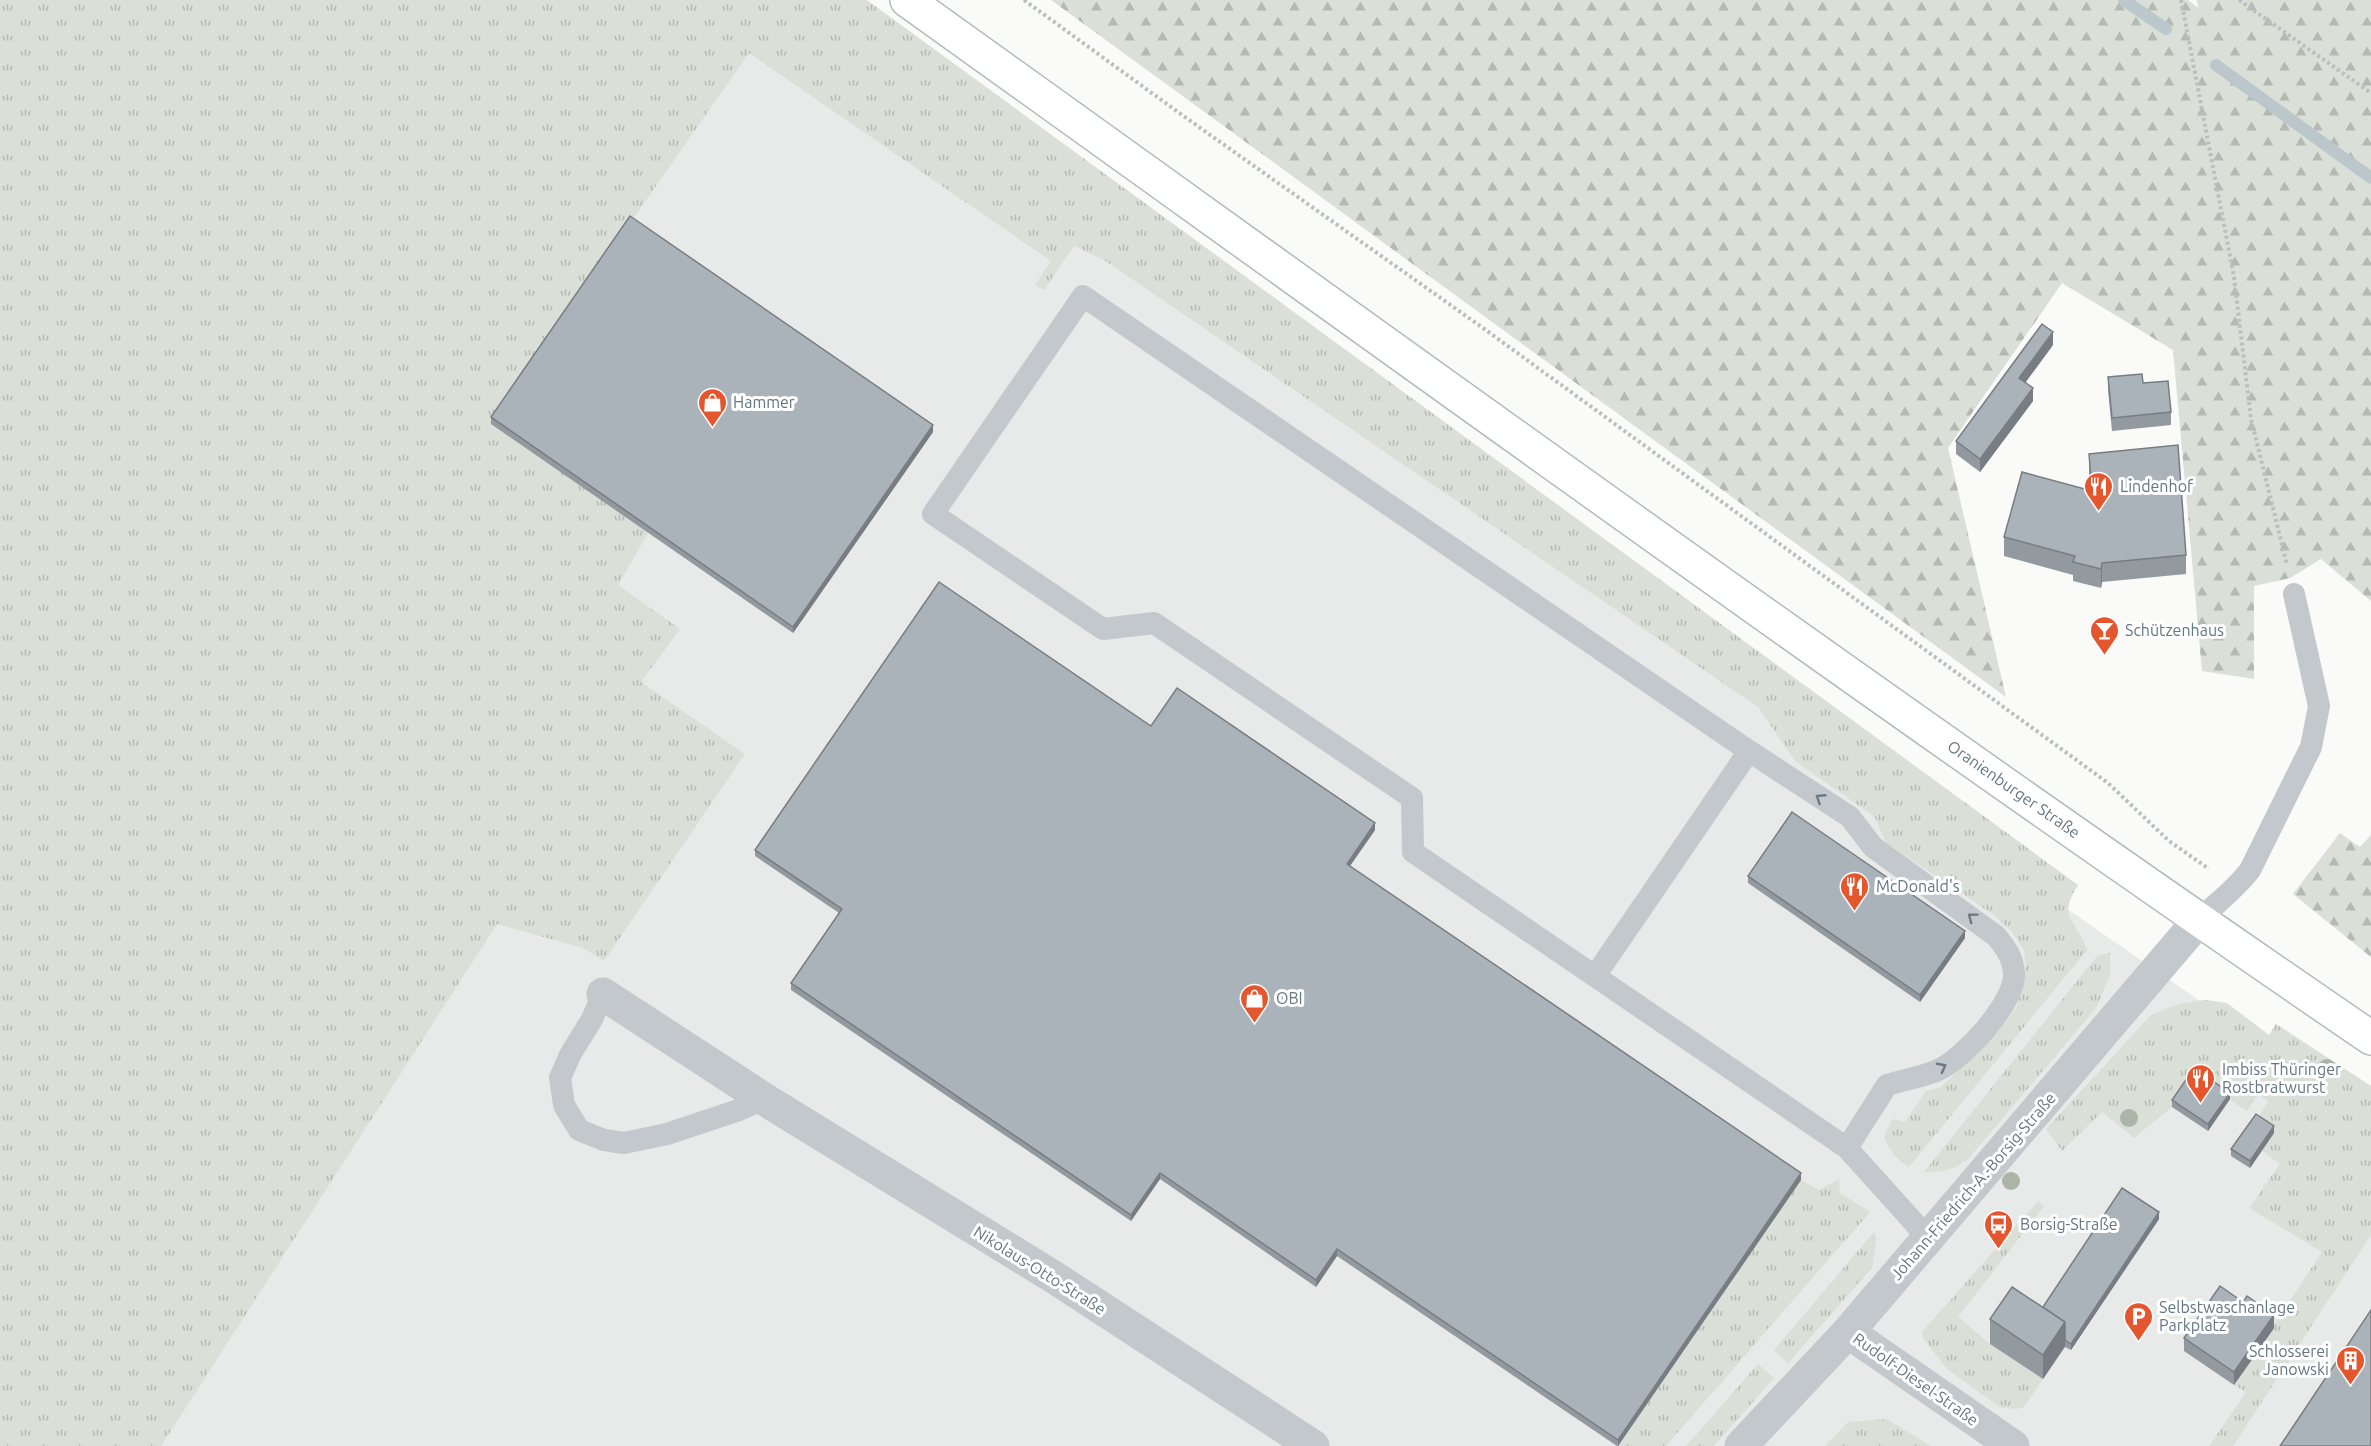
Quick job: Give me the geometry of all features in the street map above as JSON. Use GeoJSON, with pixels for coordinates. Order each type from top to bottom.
{"type":"FeatureCollection","features":[{"type":"Feature","properties":{"kind":"main road","name":"Oranienburger Straße"},"geometry":{"type":"LineString","coordinates":[[907,0],[1657,538],[2199,920],[2371,1038]]}},
{"type":"Feature","properties":{"kind":"street","name":"Johann-Friedrich-A.-Borsig-Straße"},"geometry":{"type":"LineString","coordinates":[[1741,1446],[1848,1332],[2199,920]]}},
{"type":"Feature","properties":{"kind":"street","name":"Nikolaus-Otto-Straße"},"geometry":{"type":"LineString","coordinates":[[603,994],[764,1099],[1052,1276],[1313,1446]]}},
{"type":"Feature","properties":{"kind":"street","name":"Rudolf-Diesel-Straße"},"geometry":{"type":"LineString","coordinates":[[1848,1332],[2013,1446]]}},
{"type":"Feature","properties":{"kind":"lane"},"geometry":{"type":"LineString","coordinates":[[1847,1149],[1887,1084],[1936,1071],[1956,1060],[1970,1047],[2010,994],[2014,973],[2010,953],[1996,936],[1873,847],[1850,817],[1749,751],[1083,296],[933,514],[1103,629],[1154,623],[1412,798],[1413,852],[1847,1149],[1928,1238]]}},
{"type":"Feature","properties":{"kind":"lane"},"geometry":{"type":"LineString","coordinates":[[2199,920],[2216,903],[2237,888],[2250,870],[2311,747],[2319,706],[2294,594]]}},
{"type":"Feature","properties":{"kind":"lane"},"geometry":{"type":"LineString","coordinates":[[1595,976],[1749,751]]}},
{"type":"Feature","properties":{"kind":"lane","name":"Nikolaus-Otto-Straße"},"geometry":{"type":"LineString","coordinates":[[603,994],[560,1078],[564,1105],[579,1130],[604,1140],[624,1143],[667,1134],[739,1110],[764,1099]]}},
{"type":"Feature","properties":{"kind":"path"},"geometry":{"type":"LineString","coordinates":[[1024,0],[1483,328],[2089,769],[2108,783],[2169,841],[2237,888]]}},
{"type":"Feature","properties":{"kind":"path"},"geometry":{"type":"LineString","coordinates":[[2181,0],[2234,277],[2251,419],[2294,594]]}},
{"type":"Feature","properties":{"kind":"path"},"geometry":{"type":"LineString","coordinates":[[2239,0],[2371,93]]}},
{"type":"Feature","properties":{"kind":"shaded area"},"geometry":{"type":"Polygon","coordinates":[[[759,0],[2371,1120],[2371,1446],[17,1446],[385,423],[759,0]]]}},
{"type":"Feature","properties":{"kind":"green space"},"geometry":{"type":"Polygon","coordinates":[[[0,0],[867,0],[2078,885],[2069,906],[2069,913],[2087,950],[1909,1167],[1894,1154],[1884,1136],[1892,1119],[1905,1122],[1926,1091],[1940,1088],[2008,1020],[2017,1006],[2024,984],[2026,965],[2024,950],[2012,932],[1994,915],[1886,843],[1875,817],[1795,761],[1758,707],[1104,260],[1074,246],[1044,290],[1035,285],[1051,261],[749,53],[630,223],[648,533],[618,585],[680,629],[641,682],[745,754],[604,961],[583,948],[497,924],[161,1446],[0,1446],[0,0]]]}},
{"type":"Feature","properties":{"kind":"green space"},"geometry":{"type":"Polygon","coordinates":[[[1051,0],[2188,0],[2198,8],[2197,0],[2371,0],[2371,601],[2321,559],[2290,578],[2254,586],[2254,679],[2202,671],[2173,350],[2062,283],[1948,448],[2006,697],[1051,0]]]}},
{"type":"Feature","properties":{"kind":"green space"},"geometry":{"type":"Polygon","coordinates":[[[2340,833],[2360,847],[2371,835],[2371,957],[2293,894],[2340,833]]]}},
{"type":"Feature","properties":{"kind":"green space"},"geometry":{"type":"Polygon","coordinates":[[[2110,953],[2110,975],[2096,1008],[1968,1159],[1947,1170],[1924,1172],[2098,955],[2110,953]]]}},
{"type":"Feature","properties":{"kind":"green space"},"geometry":{"type":"Polygon","coordinates":[[[2207,1000],[2227,1003],[2269,1035],[2276,1024],[2371,1086],[2371,1235],[2233,1446],[2209,1446],[2246,1392],[2234,1385],[2322,1252],[2249,1208],[2280,1164],[2262,1151],[2274,1133],[2256,1121],[2268,1101],[2258,1094],[2247,1111],[2194,1075],[2172,1107],[2134,1138],[2102,1112],[2062,1151],[2046,1129],[2149,1017],[2177,1005],[2207,1000]]]}},
{"type":"Feature","properties":{"kind":"green space"},"geometry":{"type":"Polygon","coordinates":[[[1839,1179],[1840,1193],[1870,1212],[1666,1446],[1618,1446],[1801,1180],[1819,1190],[1839,1179]]]}},
{"type":"Feature","properties":{"kind":"green space"},"geometry":{"type":"Polygon","coordinates":[[[2038,1201],[2044,1206],[1958,1317],[1990,1344],[2043,1379],[2024,1407],[2001,1408],[1947,1369],[1923,1338],[1922,1332],[2038,1201]]]}},
{"type":"Feature","properties":{"kind":"green space"},"geometry":{"type":"Polygon","coordinates":[[[1874,1232],[1876,1242],[1872,1268],[1788,1363],[1774,1350],[1874,1232]]]}},
{"type":"Feature","properties":{"kind":"green space"},"geometry":{"type":"Polygon","coordinates":[[[1758,1364],[1774,1378],[1714,1446],[1686,1446],[1758,1364]]]}},
{"type":"Feature","properties":{"kind":"green space"},"geometry":{"type":"Polygon","coordinates":[[[1887,1419],[1931,1446],[1825,1446],[1848,1422],[1887,1419]]]}},
{"type":"Feature","properties":{"kind":"building","name":"Hammer"},"geometry":{"type":"Polygon","coordinates":[[[630,216],[933,425],[793,627],[491,417],[630,216]]]}},
{"type":"Feature","properties":{"kind":"building"},"geometry":{"type":"Polygon","coordinates":[[[2042,324],[2053,332],[2019,378],[2033,388],[1980,459],[1956,441],[2042,324]]]}},
{"type":"Feature","properties":{"kind":"building"},"geometry":{"type":"Polygon","coordinates":[[[2142,374],[2143,383],[2168,381],[2171,412],[2112,418],[2108,377],[2142,374]]]}},
{"type":"Feature","properties":{"kind":"building"},"geometry":{"type":"Polygon","coordinates":[[[2178,445],[2186,555],[2102,563],[2101,569],[2073,562],[2075,556],[2004,537],[2022,472],[2092,491],[2089,454],[2178,445]]]}},
{"type":"Feature","properties":{"kind":"building"},"geometry":{"type":"Polygon","coordinates":[[[939,582],[1151,726],[1177,688],[1375,823],[1347,864],[1801,1173],[1618,1440],[1337,1249],[1316,1280],[1160,1173],[1131,1215],[791,983],[842,909],[755,850],[939,582]]]}},
{"type":"Feature","properties":{"kind":"building"},"geometry":{"type":"Polygon","coordinates":[[[1792,812],[1965,931],[1920,995],[1748,876],[1792,812]]]}},
{"type":"Feature","properties":{"kind":"building","name":"Imbiss Thüringer Rostbratwurst"},"geometry":{"type":"Polygon","coordinates":[[[2194,1068],[2230,1093],[2208,1124],[2172,1100],[2194,1068]]]}},
{"type":"Feature","properties":{"kind":"building"},"geometry":{"type":"Polygon","coordinates":[[[2256,1114],[2274,1126],[2250,1161],[2231,1149],[2256,1114]]]}},
{"type":"Feature","properties":{"kind":"building"},"geometry":{"type":"Polygon","coordinates":[[[2122,1188],[2159,1212],[2071,1344],[2065,1340],[2065,1322],[2043,1307],[2122,1188]]]}},
{"type":"Feature","properties":{"kind":"building"},"geometry":{"type":"Polygon","coordinates":[[[2220,1286],[2243,1302],[2247,1296],[2274,1315],[2234,1372],[2184,1338],[2220,1286]]]}},
{"type":"Feature","properties":{"kind":"building"},"geometry":{"type":"Polygon","coordinates":[[[2012,1287],[2065,1322],[2043,1355],[1990,1319],[2012,1287]]]}},
{"type":"Feature","properties":{"kind":"building","name":"Schlosserei Janowski"},"geometry":{"type":"Polygon","coordinates":[[[2371,1310],[2371,1446],[2280,1446],[2371,1310]]]}},
{"type":"Feature","properties":{"kind":"waterway"},"geometry":{"type":"LineString","coordinates":[[2124,0],[2166,29]]}},
{"type":"Feature","properties":{"kind":"waterway"},"geometry":{"type":"LineString","coordinates":[[2216,65],[2371,178]]}},
{"type":"Feature","properties":{"kind":"place","name":"Hammer"},"geometry":{"type":"Point","coordinates":[712,428]}},
{"type":"Feature","properties":{"kind":"place","name":"Lindenhof"},"geometry":{"type":"Point","coordinates":[2099,512]}},
{"type":"Feature","properties":{"kind":"place","name":"Schützenhaus"},"geometry":{"type":"Point","coordinates":[2104,656]}},
{"type":"Feature","properties":{"kind":"place","name":"McDonald's"},"geometry":{"type":"Point","coordinates":[1855,912]}},
{"type":"Feature","properties":{"kind":"place","name":"OBI"},"geometry":{"type":"Point","coordinates":[1255,1024]}},
{"type":"Feature","properties":{"kind":"place","name":"Imbiss Thüringer Rostbratwurst"},"geometry":{"type":"Point","coordinates":[2201,1104]}},
{"type":"Feature","properties":{"kind":"place","name":"Borsig-Straße"},"geometry":{"type":"Point","coordinates":[1999,1250]}},
{"type":"Feature","properties":{"kind":"place","name":"Selbstwaschanlage Parkplatz"},"geometry":{"type":"Point","coordinates":[2138,1342]}},
{"type":"Feature","properties":{"kind":"place","name":"Schlosserei Janowski"},"geometry":{"type":"Point","coordinates":[2350,1386]}}]}
